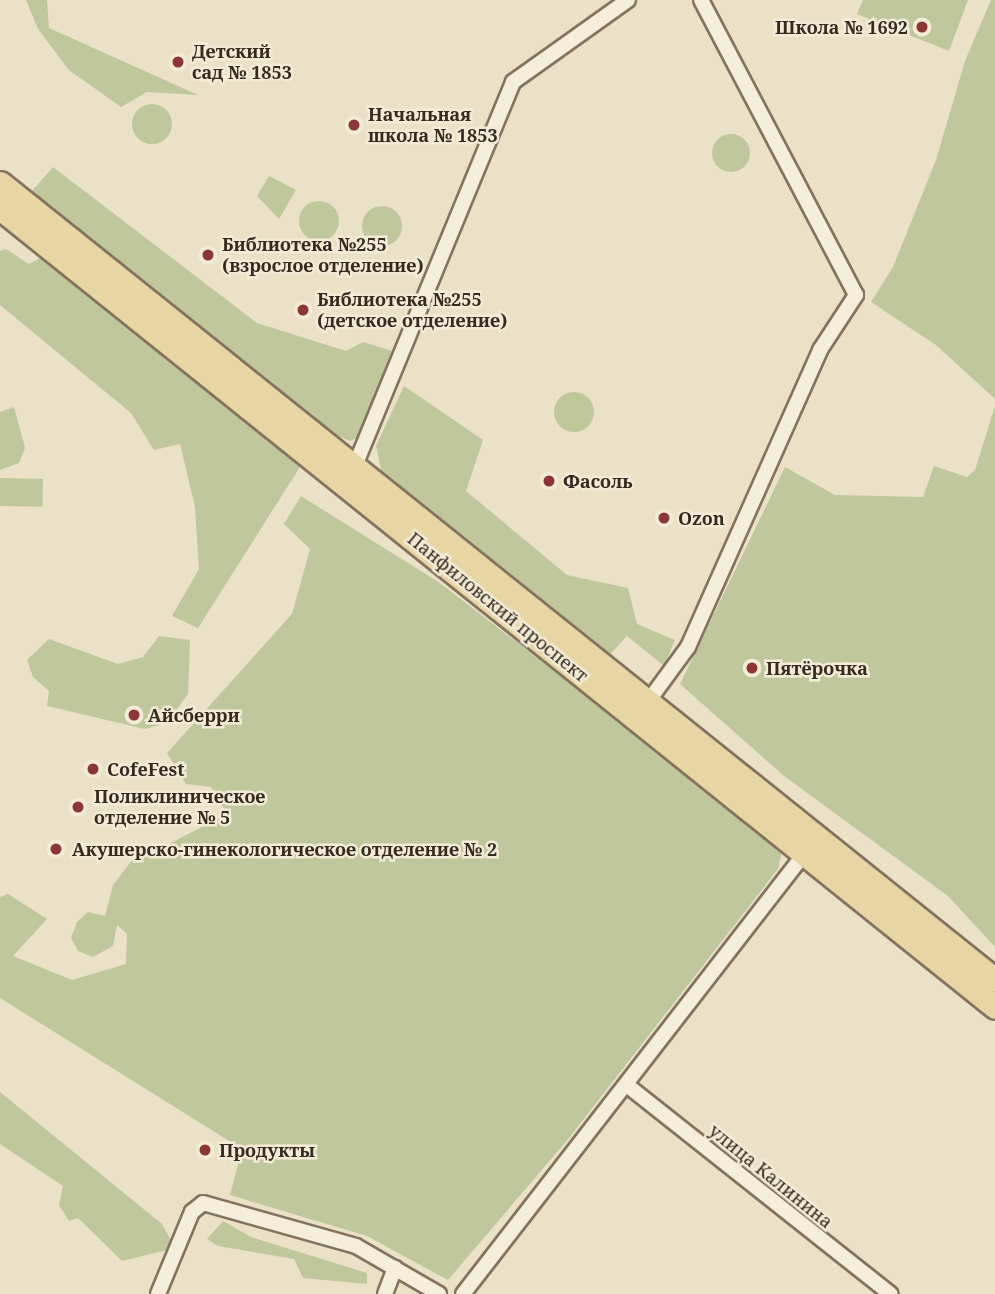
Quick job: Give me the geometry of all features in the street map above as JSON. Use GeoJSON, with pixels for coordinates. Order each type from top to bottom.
{"type":"FeatureCollection","features":[{"type":"Feature","properties":{"kind":"main road","name":"Панфиловский проспект"},"geometry":{"type":"LineString","coordinates":[[0,183],[995,980]]}},
{"type":"Feature","properties":{"kind":"main road","name":"Панфиловский проспект"},"geometry":{"type":"LineString","coordinates":[[0,208],[995,1007]]}},
{"type":"Feature","properties":{"kind":"street"},"geometry":{"type":"LineString","coordinates":[[354,468],[513,82],[628,0]]}},
{"type":"Feature","properties":{"kind":"street"},"geometry":{"type":"LineString","coordinates":[[648,703],[688,647],[820,349],[856,295],[701,0]]}},
{"type":"Feature","properties":{"kind":"street"},"geometry":{"type":"LineString","coordinates":[[463,1294],[628,1086],[805,853]]}},
{"type":"Feature","properties":{"kind":"street","name":"улица Калинина"},"geometry":{"type":"LineString","coordinates":[[628,1086],[890,1294]]}},
{"type":"Feature","properties":{"kind":"street"},"geometry":{"type":"LineString","coordinates":[[158,1294],[192,1212],[203,1203],[356,1246],[439,1294]]}},
{"type":"Feature","properties":{"kind":"street"},"geometry":{"type":"LineString","coordinates":[[385,1294],[396,1268]]}},
{"type":"Feature","properties":{"kind":"green space"},"geometry":{"type":"Polygon","coordinates":[[[26,0],[47,0],[49,28],[198,95],[147,92],[121,107],[69,70],[38,29],[26,0]]]}},
{"type":"Feature","properties":{"kind":"green space","name":"Школа № 1692"},"geometry":{"type":"Polygon","coordinates":[[[863,0],[968,0],[949,51],[857,14],[863,0]]]}},
{"type":"Feature","properties":{"kind":"green space"},"geometry":{"type":"Polygon","coordinates":[[[991,0],[995,0],[995,399],[936,345],[871,302],[893,267],[936,160],[965,61],[991,0]]]}},
{"type":"Feature","properties":{"kind":"green space"},"geometry":{"type":"Polygon","coordinates":[[[152,104],[166,110],[172,124],[166,138],[152,144],[138,138],[132,124],[138,110],[152,104]]]}},
{"type":"Feature","properties":{"kind":"green space"},"geometry":{"type":"Polygon","coordinates":[[[731,134],[744,140],[750,153],[744,166],[731,172],[718,166],[712,153],[718,140],[731,134]]]}},
{"type":"Feature","properties":{"kind":"green space"},"geometry":{"type":"Polygon","coordinates":[[[53,167],[257,323],[346,351],[363,342],[399,353],[360,437],[350,441],[327,431],[32,191],[53,167]]]}},
{"type":"Feature","properties":{"kind":"green space"},"geometry":{"type":"Polygon","coordinates":[[[269,176],[296,190],[279,219],[257,196],[269,176]]]}},
{"type":"Feature","properties":{"kind":"green space"},"geometry":{"type":"Polygon","coordinates":[[[319,201],[333,207],[339,221],[333,235],[319,241],[305,235],[299,221],[305,207],[319,201]]]}},
{"type":"Feature","properties":{"kind":"green space"},"geometry":{"type":"Polygon","coordinates":[[[382,206],[396,212],[402,226],[396,240],[382,246],[368,240],[362,226],[368,212],[382,206]]]}},
{"type":"Feature","properties":{"kind":"green space"},"geometry":{"type":"Polygon","coordinates":[[[6,249],[29,264],[42,257],[300,467],[198,628],[172,616],[199,569],[195,507],[180,444],[154,450],[131,413],[0,305],[0,251],[6,249]]]}},
{"type":"Feature","properties":{"kind":"green space"},"geometry":{"type":"Polygon","coordinates":[[[404,386],[483,440],[466,491],[567,575],[628,588],[637,624],[675,640],[664,666],[627,636],[607,658],[382,474],[376,446],[404,386]]]}},
{"type":"Feature","properties":{"kind":"green space"},"geometry":{"type":"Polygon","coordinates":[[[574,392],[588,398],[594,412],[588,426],[574,432],[560,426],[554,412],[560,398],[574,392]]]}},
{"type":"Feature","properties":{"kind":"green space"},"geometry":{"type":"Polygon","coordinates":[[[995,406],[995,947],[948,896],[784,776],[680,684],[785,467],[835,495],[923,497],[934,466],[967,477],[975,470],[995,406]]]}},
{"type":"Feature","properties":{"kind":"green space"},"geometry":{"type":"Polygon","coordinates":[[[14,407],[25,448],[19,463],[0,470],[0,412],[14,407]]]}},
{"type":"Feature","properties":{"kind":"green space"},"geometry":{"type":"Polygon","coordinates":[[[0,478],[43,479],[43,507],[0,506],[0,478]]]}},
{"type":"Feature","properties":{"kind":"green space"},"geometry":{"type":"Polygon","coordinates":[[[301,496],[440,583],[783,847],[778,869],[569,1138],[448,1280],[367,1236],[230,1195],[242,1149],[0,998],[0,897],[8,894],[47,919],[13,956],[72,980],[126,964],[127,934],[117,925],[113,946],[93,957],[78,951],[71,938],[77,922],[88,912],[105,916],[113,885],[139,851],[163,847],[227,814],[211,787],[186,784],[167,753],[292,614],[310,549],[284,524],[301,496]]]}},
{"type":"Feature","properties":{"kind":"green space"},"geometry":{"type":"Polygon","coordinates":[[[159,636],[190,640],[188,694],[167,723],[145,729],[47,706],[49,691],[33,677],[27,660],[49,639],[118,664],[143,657],[159,636]]]}},
{"type":"Feature","properties":{"kind":"green space"},"geometry":{"type":"Polygon","coordinates":[[[0,1092],[162,1224],[175,1248],[122,1261],[78,1218],[69,1221],[59,1205],[63,1186],[0,1144],[0,1092]]]}},
{"type":"Feature","properties":{"kind":"green space"},"geometry":{"type":"Polygon","coordinates":[[[223,1221],[251,1237],[367,1273],[367,1284],[303,1278],[294,1259],[218,1246],[207,1239],[223,1221]]]}},
{"type":"Feature","properties":{"kind":"place","name":"Школа № 1692"},"geometry":{"type":"Point","coordinates":[922,27]}},
{"type":"Feature","properties":{"kind":"place","name":"Детский сад № 1853"},"geometry":{"type":"Point","coordinates":[178,62]}},
{"type":"Feature","properties":{"kind":"place","name":"Начальная школа № 1853"},"geometry":{"type":"Point","coordinates":[354,125]}},
{"type":"Feature","properties":{"kind":"place","name":"Библиотека №255 (взрослое отделение)"},"geometry":{"type":"Point","coordinates":[208,255]}},
{"type":"Feature","properties":{"kind":"place","name":"Библиотека №255 (детское отделение)"},"geometry":{"type":"Point","coordinates":[303,310]}},
{"type":"Feature","properties":{"kind":"place","name":"Фасоль"},"geometry":{"type":"Point","coordinates":[549,481]}},
{"type":"Feature","properties":{"kind":"place","name":"Ozon"},"geometry":{"type":"Point","coordinates":[664,518]}},
{"type":"Feature","properties":{"kind":"place","name":"Пятёрочка"},"geometry":{"type":"Point","coordinates":[752,668]}},
{"type":"Feature","properties":{"kind":"place","name":"Айсберри"},"geometry":{"type":"Point","coordinates":[134,715]}},
{"type":"Feature","properties":{"kind":"place","name":"CofeFest"},"geometry":{"type":"Point","coordinates":[93,769]}},
{"type":"Feature","properties":{"kind":"place","name":"Поликлиническое отделение № 5"},"geometry":{"type":"Point","coordinates":[78,807]}},
{"type":"Feature","properties":{"kind":"place","name":"Акушерско-гинекологическое отделение № 2"},"geometry":{"type":"Point","coordinates":[56,849]}},
{"type":"Feature","properties":{"kind":"place","name":"Продукты"},"geometry":{"type":"Point","coordinates":[205,1150]}}]}
